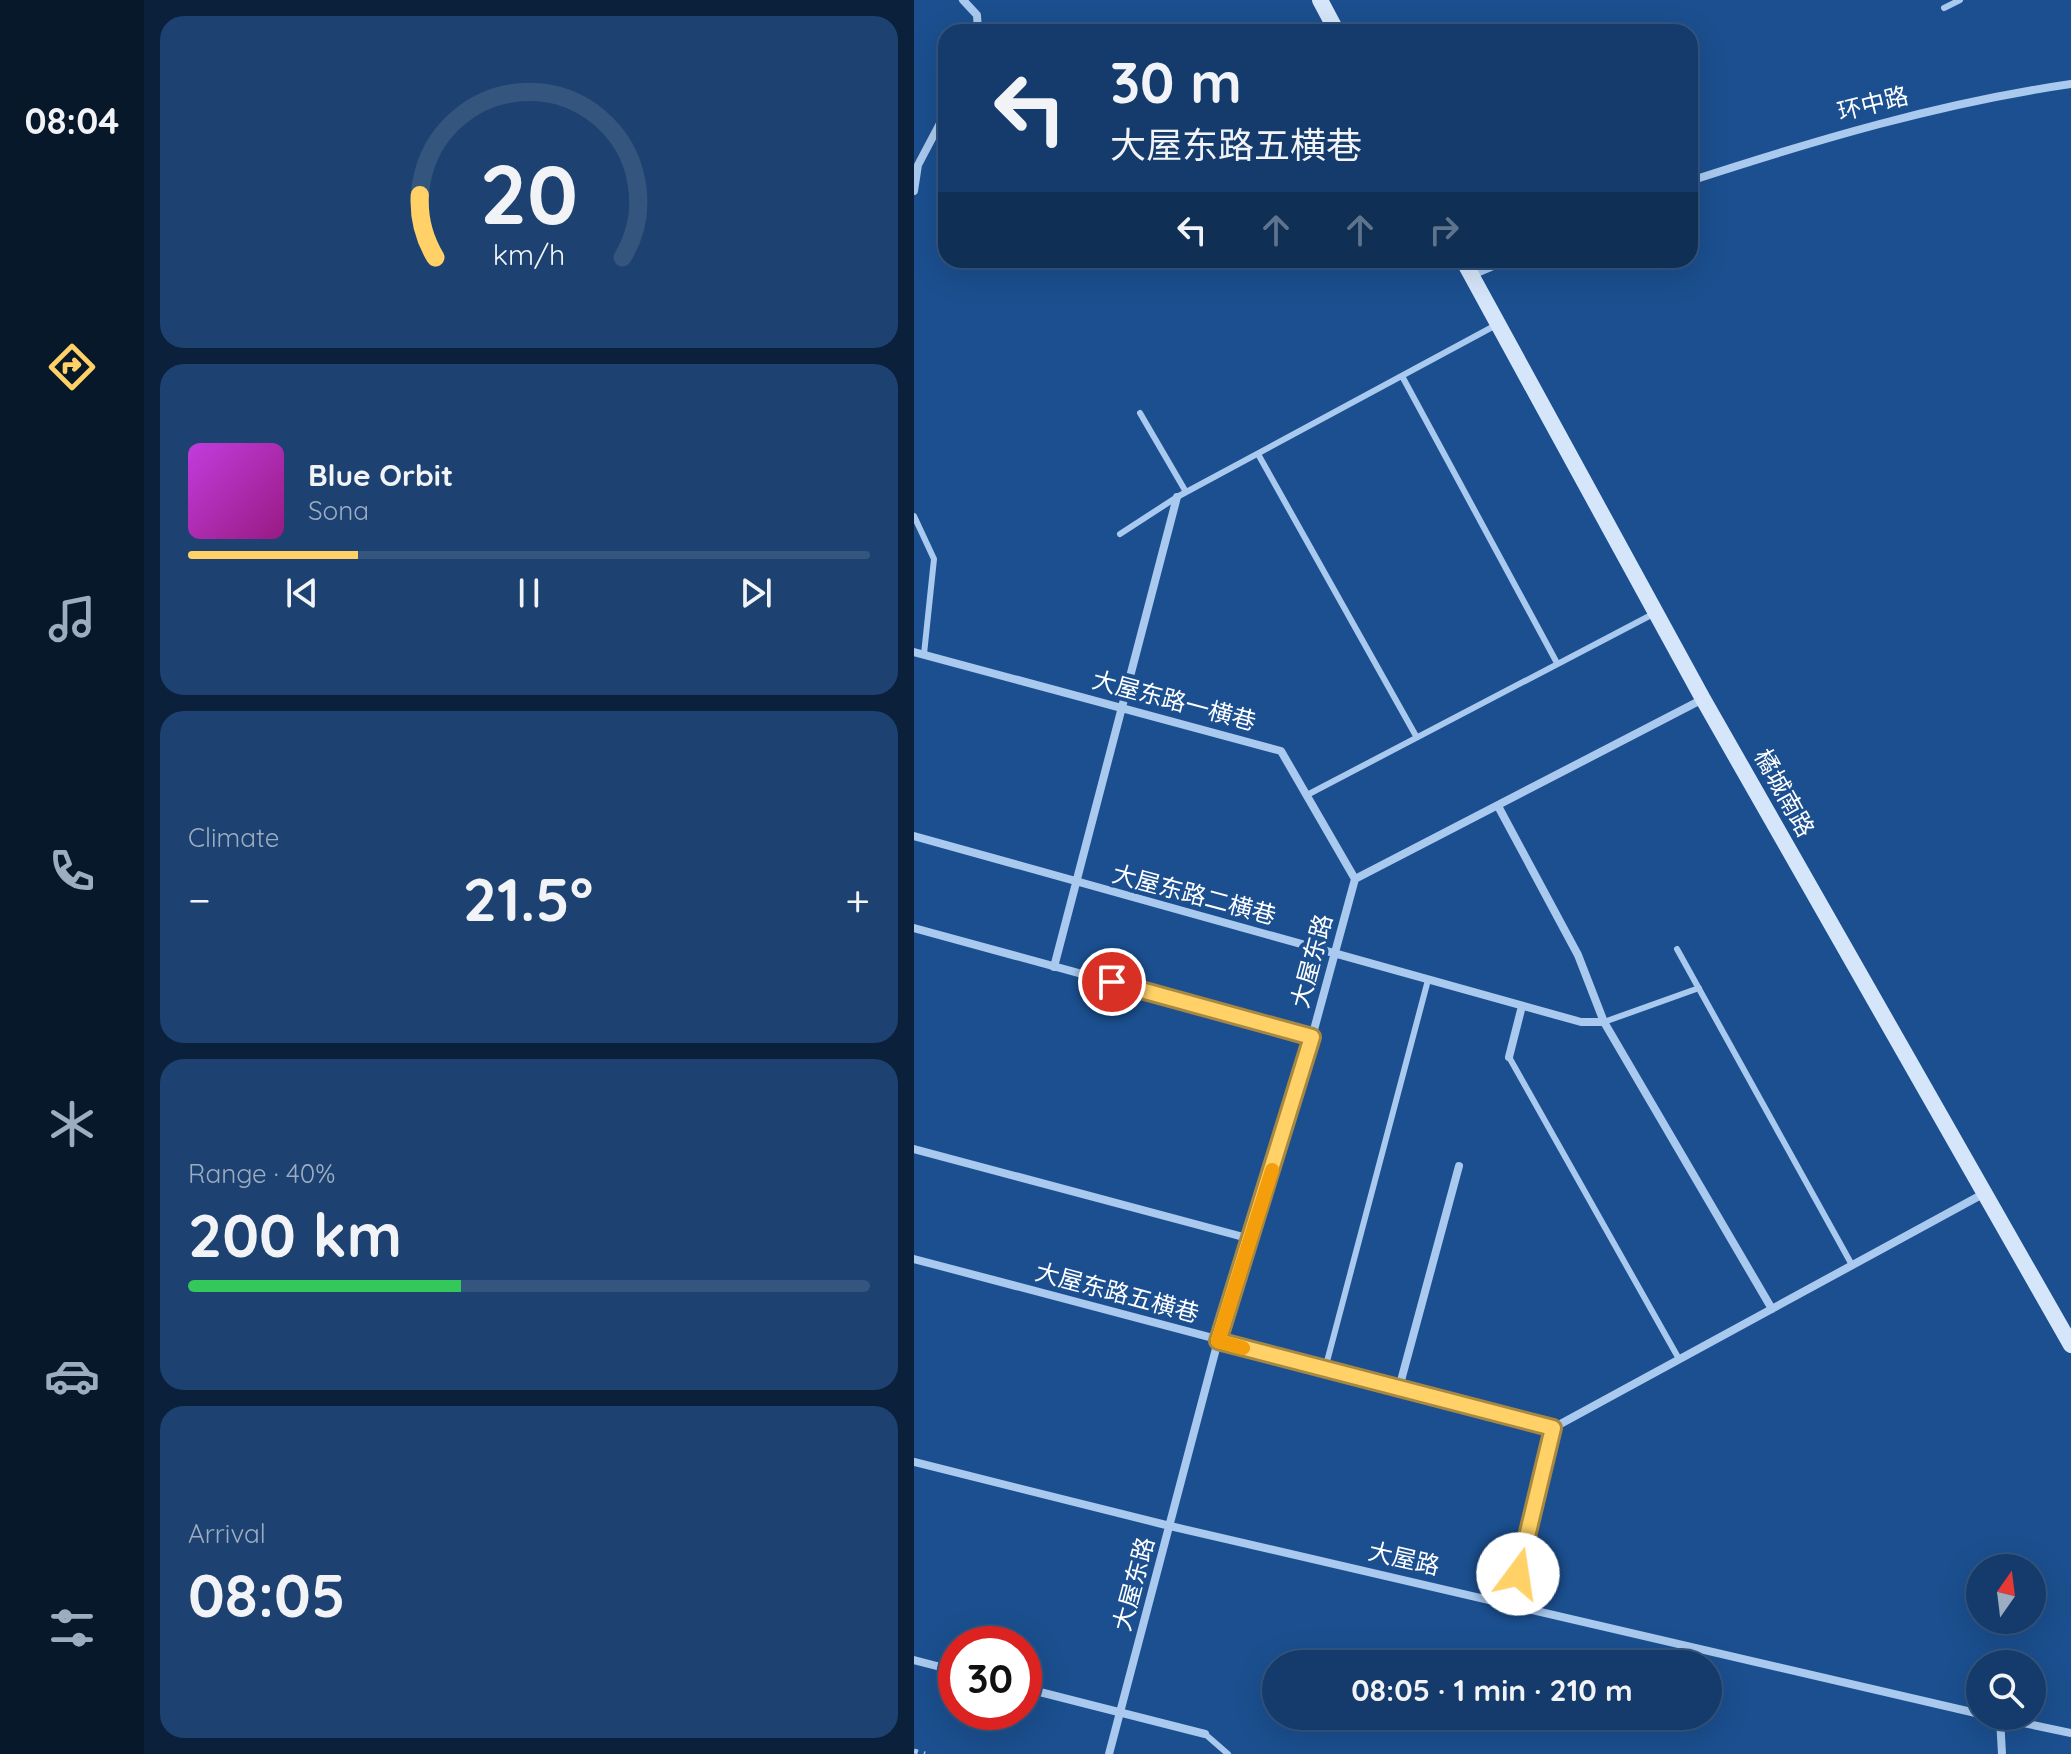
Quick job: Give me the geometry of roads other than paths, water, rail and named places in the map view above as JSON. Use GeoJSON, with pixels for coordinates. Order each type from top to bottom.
{"type":"FeatureCollection","features":[{"type":"Feature","properties":{"kind":"main road"},"geometry":{"type":"LineString","coordinates":[[1320,0],[1333,24]]}},
{"type":"Feature","properties":{"kind":"main road","name":"橘城南路"},"geometry":{"type":"LineString","coordinates":[[1467,268],[1703,699],[2071,1345]]}},
{"type":"Feature","properties":{"kind":"street"},"geometry":{"type":"LineString","coordinates":[[963,0],[977,15],[978,24]]}},
{"type":"Feature","properties":{"kind":"street","name":"环中路"},"geometry":{"type":"LineString","coordinates":[[1698,178],[1833,135],[1991,95],[2071,84]]}},
{"type":"Feature","properties":{"kind":"street"},"geometry":{"type":"LineString","coordinates":[[914,191],[916,165],[938,126]]}},
{"type":"Feature","properties":{"kind":"street"},"geometry":{"type":"LineString","coordinates":[[1471,275],[1488,268]]}},
{"type":"Feature","properties":{"kind":"street"},"geometry":{"type":"LineString","coordinates":[[1054,967],[1177,497]]}},
{"type":"Feature","properties":{"kind":"street","name":"大屋东路一横巷"},"geometry":{"type":"LineString","coordinates":[[919,653],[1281,751],[1355,879]]}},
{"type":"Feature","properties":{"kind":"street"},"geometry":{"type":"LineString","coordinates":[[1355,879],[1703,699]]}},
{"type":"Feature","properties":{"kind":"street"},"geometry":{"type":"LineString","coordinates":[[1498,806],[1578,955],[1604,1022],[1772,1309]]}},
{"type":"Feature","properties":{"kind":"street","name":"大屋东路二横巷"},"geometry":{"type":"LineString","coordinates":[[914,836],[1581,1022],[1604,1022]]}},
{"type":"Feature","properties":{"kind":"street","name":"大屋东路"},"geometry":{"type":"LineString","coordinates":[[1109,1754],[1218,1341],[1312,1037],[1355,879]]}},
{"type":"Feature","properties":{"kind":"street"},"geometry":{"type":"LineString","coordinates":[[914,928],[1312,1037]]}},
{"type":"Feature","properties":{"kind":"street"},"geometry":{"type":"LineString","coordinates":[[1509,1057],[1522,1006]]}},
{"type":"Feature","properties":{"kind":"street"},"geometry":{"type":"LineString","coordinates":[[914,1149],[1251,1239]]}},
{"type":"Feature","properties":{"kind":"street"},"geometry":{"type":"LineString","coordinates":[[1399,1388],[1459,1166]]}},
{"type":"Feature","properties":{"kind":"street"},"geometry":{"type":"LineString","coordinates":[[1511,1603],[1553,1428],[1983,1194]]}},
{"type":"Feature","properties":{"kind":"street","name":"大屋东路五横巷"},"geometry":{"type":"LineString","coordinates":[[914,1259],[1553,1428]]}},
{"type":"Feature","properties":{"kind":"street","name":"大屋路"},"geometry":{"type":"LineString","coordinates":[[914,1462],[1170,1526],[1966,1711]]}},
{"type":"Feature","properties":{"kind":"street"},"geometry":{"type":"LineString","coordinates":[[914,1660],[938,1666]]}},
{"type":"Feature","properties":{"kind":"street"},"geometry":{"type":"LineString","coordinates":[[1042,1693],[1205,1734]]}},
{"type":"Feature","properties":{"kind":"street"},"geometry":{"type":"LineString","coordinates":[[2046,1728],[2071,1733]]}},
{"type":"Feature","properties":{"kind":"street"},"geometry":{"type":"LineString","coordinates":[[1997,1730],[2002,1754]]}},
{"type":"Feature","properties":{"kind":"lane"},"geometry":{"type":"LineString","coordinates":[[1944,8],[1960,0]]}},
{"type":"Feature","properties":{"kind":"lane"},"geometry":{"type":"LineString","coordinates":[[1120,534],[1186,492],[1498,324]]}},
{"type":"Feature","properties":{"kind":"lane"},"geometry":{"type":"LineString","coordinates":[[1402,376],[1557,663]]}},
{"type":"Feature","properties":{"kind":"lane"},"geometry":{"type":"LineString","coordinates":[[1140,413],[1186,492]]}},
{"type":"Feature","properties":{"kind":"lane"},"geometry":{"type":"LineString","coordinates":[[1258,454],[1416,736]]}},
{"type":"Feature","properties":{"kind":"lane"},"geometry":{"type":"LineString","coordinates":[[914,516],[934,559],[919,653]]}},
{"type":"Feature","properties":{"kind":"lane"},"geometry":{"type":"LineString","coordinates":[[1307,795],[1656,613]]}},
{"type":"Feature","properties":{"kind":"lane"},"geometry":{"type":"LineString","coordinates":[[1677,949],[1852,1265]]}},
{"type":"Feature","properties":{"kind":"lane"},"geometry":{"type":"LineString","coordinates":[[1325,1369],[1428,980]]}},
{"type":"Feature","properties":{"kind":"lane"},"geometry":{"type":"LineString","coordinates":[[1604,1022],[1699,988]]}},
{"type":"Feature","properties":{"kind":"lane"},"geometry":{"type":"LineString","coordinates":[[1509,1057],[1679,1359]]}},
{"type":"Feature","properties":{"kind":"lane"},"geometry":{"type":"LineString","coordinates":[[1205,1734],[1228,1754]]}}]}
